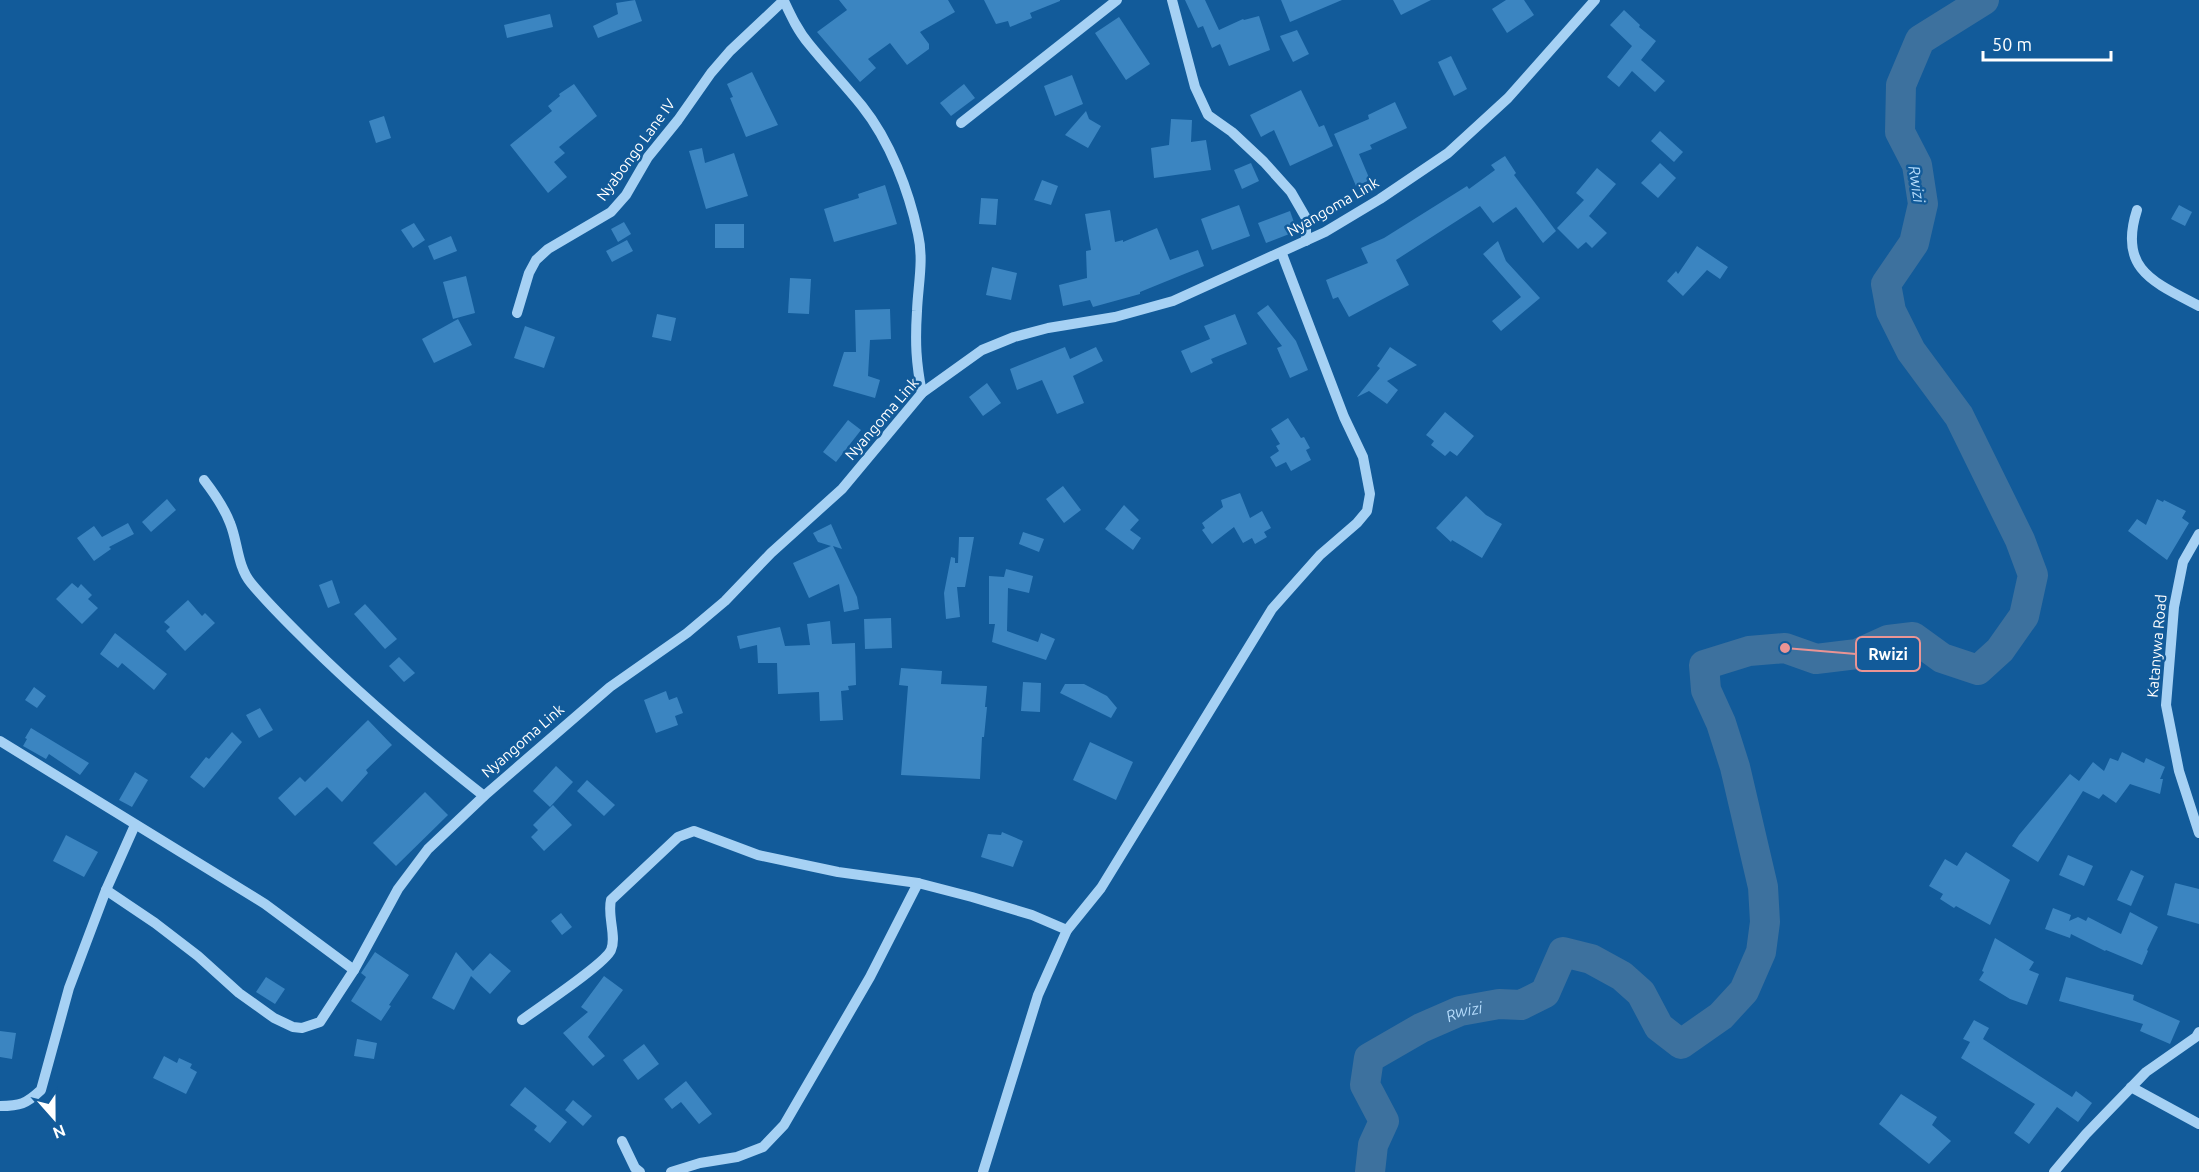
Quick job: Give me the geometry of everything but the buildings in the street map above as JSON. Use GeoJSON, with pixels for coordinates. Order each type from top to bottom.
{"type":"FeatureCollection","features":[{"type":"Feature","properties":{"kind":"street"},"geometry":{"type":"LineString","coordinates":[[784,0],[796,26],[808,43],[862,106],[876,126],[896,167],[912,208],[922,259],[915,358],[922,393]]}},
{"type":"Feature","properties":{"kind":"street","name":"Nyabongo Lane IV"},"geometry":{"type":"LineString","coordinates":[[517,313],[529,273],[536,260],[548,249],[610,212],[626,195],[648,157],[678,120],[711,73],[730,51],[784,0]]}},
{"type":"Feature","properties":{"kind":"street"},"geometry":{"type":"LineString","coordinates":[[961,123],[1117,0]]}},
{"type":"Feature","properties":{"kind":"street"},"geometry":{"type":"LineString","coordinates":[[1172,0],[1195,87],[1208,115],[1232,132],[1291,192],[1306,218],[1306,241]]}},
{"type":"Feature","properties":{"kind":"street","name":"Nyangoma Link"},"geometry":{"type":"LineString","coordinates":[[106,890],[155,923],[198,956],[239,993],[274,1018],[293,1027],[302,1028],[320,1022],[354,970],[398,889],[428,849],[484,796],[610,687],[687,633],[725,601],[771,553],[842,489],[922,393],[982,350],[1014,337],[1048,328],[1115,316],[1173,301],[1282,254],[1325,232],[1449,153],[1508,98],[1595,0]]}},
{"type":"Feature","properties":{"kind":"street"},"geometry":{"type":"LineString","coordinates":[[2137,210],[2131,230],[2133,255],[2137,264],[2158,284],[2199,306]]}},
{"type":"Feature","properties":{"kind":"street"},"geometry":{"type":"LineString","coordinates":[[983,1172],[1038,995],[1067,930],[1101,888],[1272,609],[1320,555],[1357,523],[1366,511],[1370,494],[1362,457],[1344,417],[1282,254]]}},
{"type":"Feature","properties":{"kind":"street"},"geometry":{"type":"LineString","coordinates":[[204,480],[219,500],[231,523],[243,569],[249,581],[346,680],[412,739],[484,796]]}},
{"type":"Feature","properties":{"kind":"street","name":"Katanywa Road"},"geometry":{"type":"LineString","coordinates":[[2199,534],[2183,562],[2174,607],[2166,705],[2179,771],[2199,833]]}},
{"type":"Feature","properties":{"kind":"street"},"geometry":{"type":"LineString","coordinates":[[0,741],[265,904],[354,970]]}},
{"type":"Feature","properties":{"kind":"street"},"geometry":{"type":"LineString","coordinates":[[0,1106],[19,1106],[32,1099],[41,1090],[69,988],[106,890],[135,825]]}},
{"type":"Feature","properties":{"kind":"street"},"geometry":{"type":"LineString","coordinates":[[522,1020],[598,964],[611,951],[613,938],[608,911],[611,900],[678,837],[694,831],[758,855],[838,872],[918,883],[1032,915],[1067,930]]}},
{"type":"Feature","properties":{"kind":"street"},"geometry":{"type":"LineString","coordinates":[[671,1172],[700,1163],[737,1157],[763,1148],[784,1125],[870,977],[918,883]]}},
{"type":"Feature","properties":{"kind":"street"},"geometry":{"type":"LineString","coordinates":[[2054,1172],[2086,1134],[2146,1072],[2196,1037],[2199,1032]]}},
{"type":"Feature","properties":{"kind":"street"},"geometry":{"type":"LineString","coordinates":[[2132,1087],[2199,1124]]}},
{"type":"Feature","properties":{"kind":"street"},"geometry":{"type":"LineString","coordinates":[[622,1141],[635,1168],[640,1172]]}},
{"type":"Feature","properties":{"kind":"waterway","name":"Rwizi"},"geometry":{"type":"LineString","coordinates":[[1370,1172],[1373,1145],[1384,1121],[1365,1085],[1369,1058],[1421,1028],[1460,1011],[1499,1004],[1521,1005],[1545,993],[1563,952],[1591,959],[1622,976],[1641,993],[1659,1027],[1681,1044],[1721,1016],[1744,991],[1761,952],[1765,922],[1763,887],[1735,767],[1721,723],[1706,690],[1704,665],[1749,651],[1785,648],[1816,659],[1857,654],[1888,640],[1913,637],[1942,658],[1978,670],[2000,650],[2024,616],[2033,575],[2020,540],[1959,416],[1911,351],[1891,311],[1886,284],[1914,243],[1923,204],[1917,165],[1900,132],[1901,85],[1920,40],[1984,0]]}},
{"type":"Feature","properties":{"kind":"place","name":"Rwizi"},"geometry":{"type":"Point","coordinates":[1785,648]}}]}
